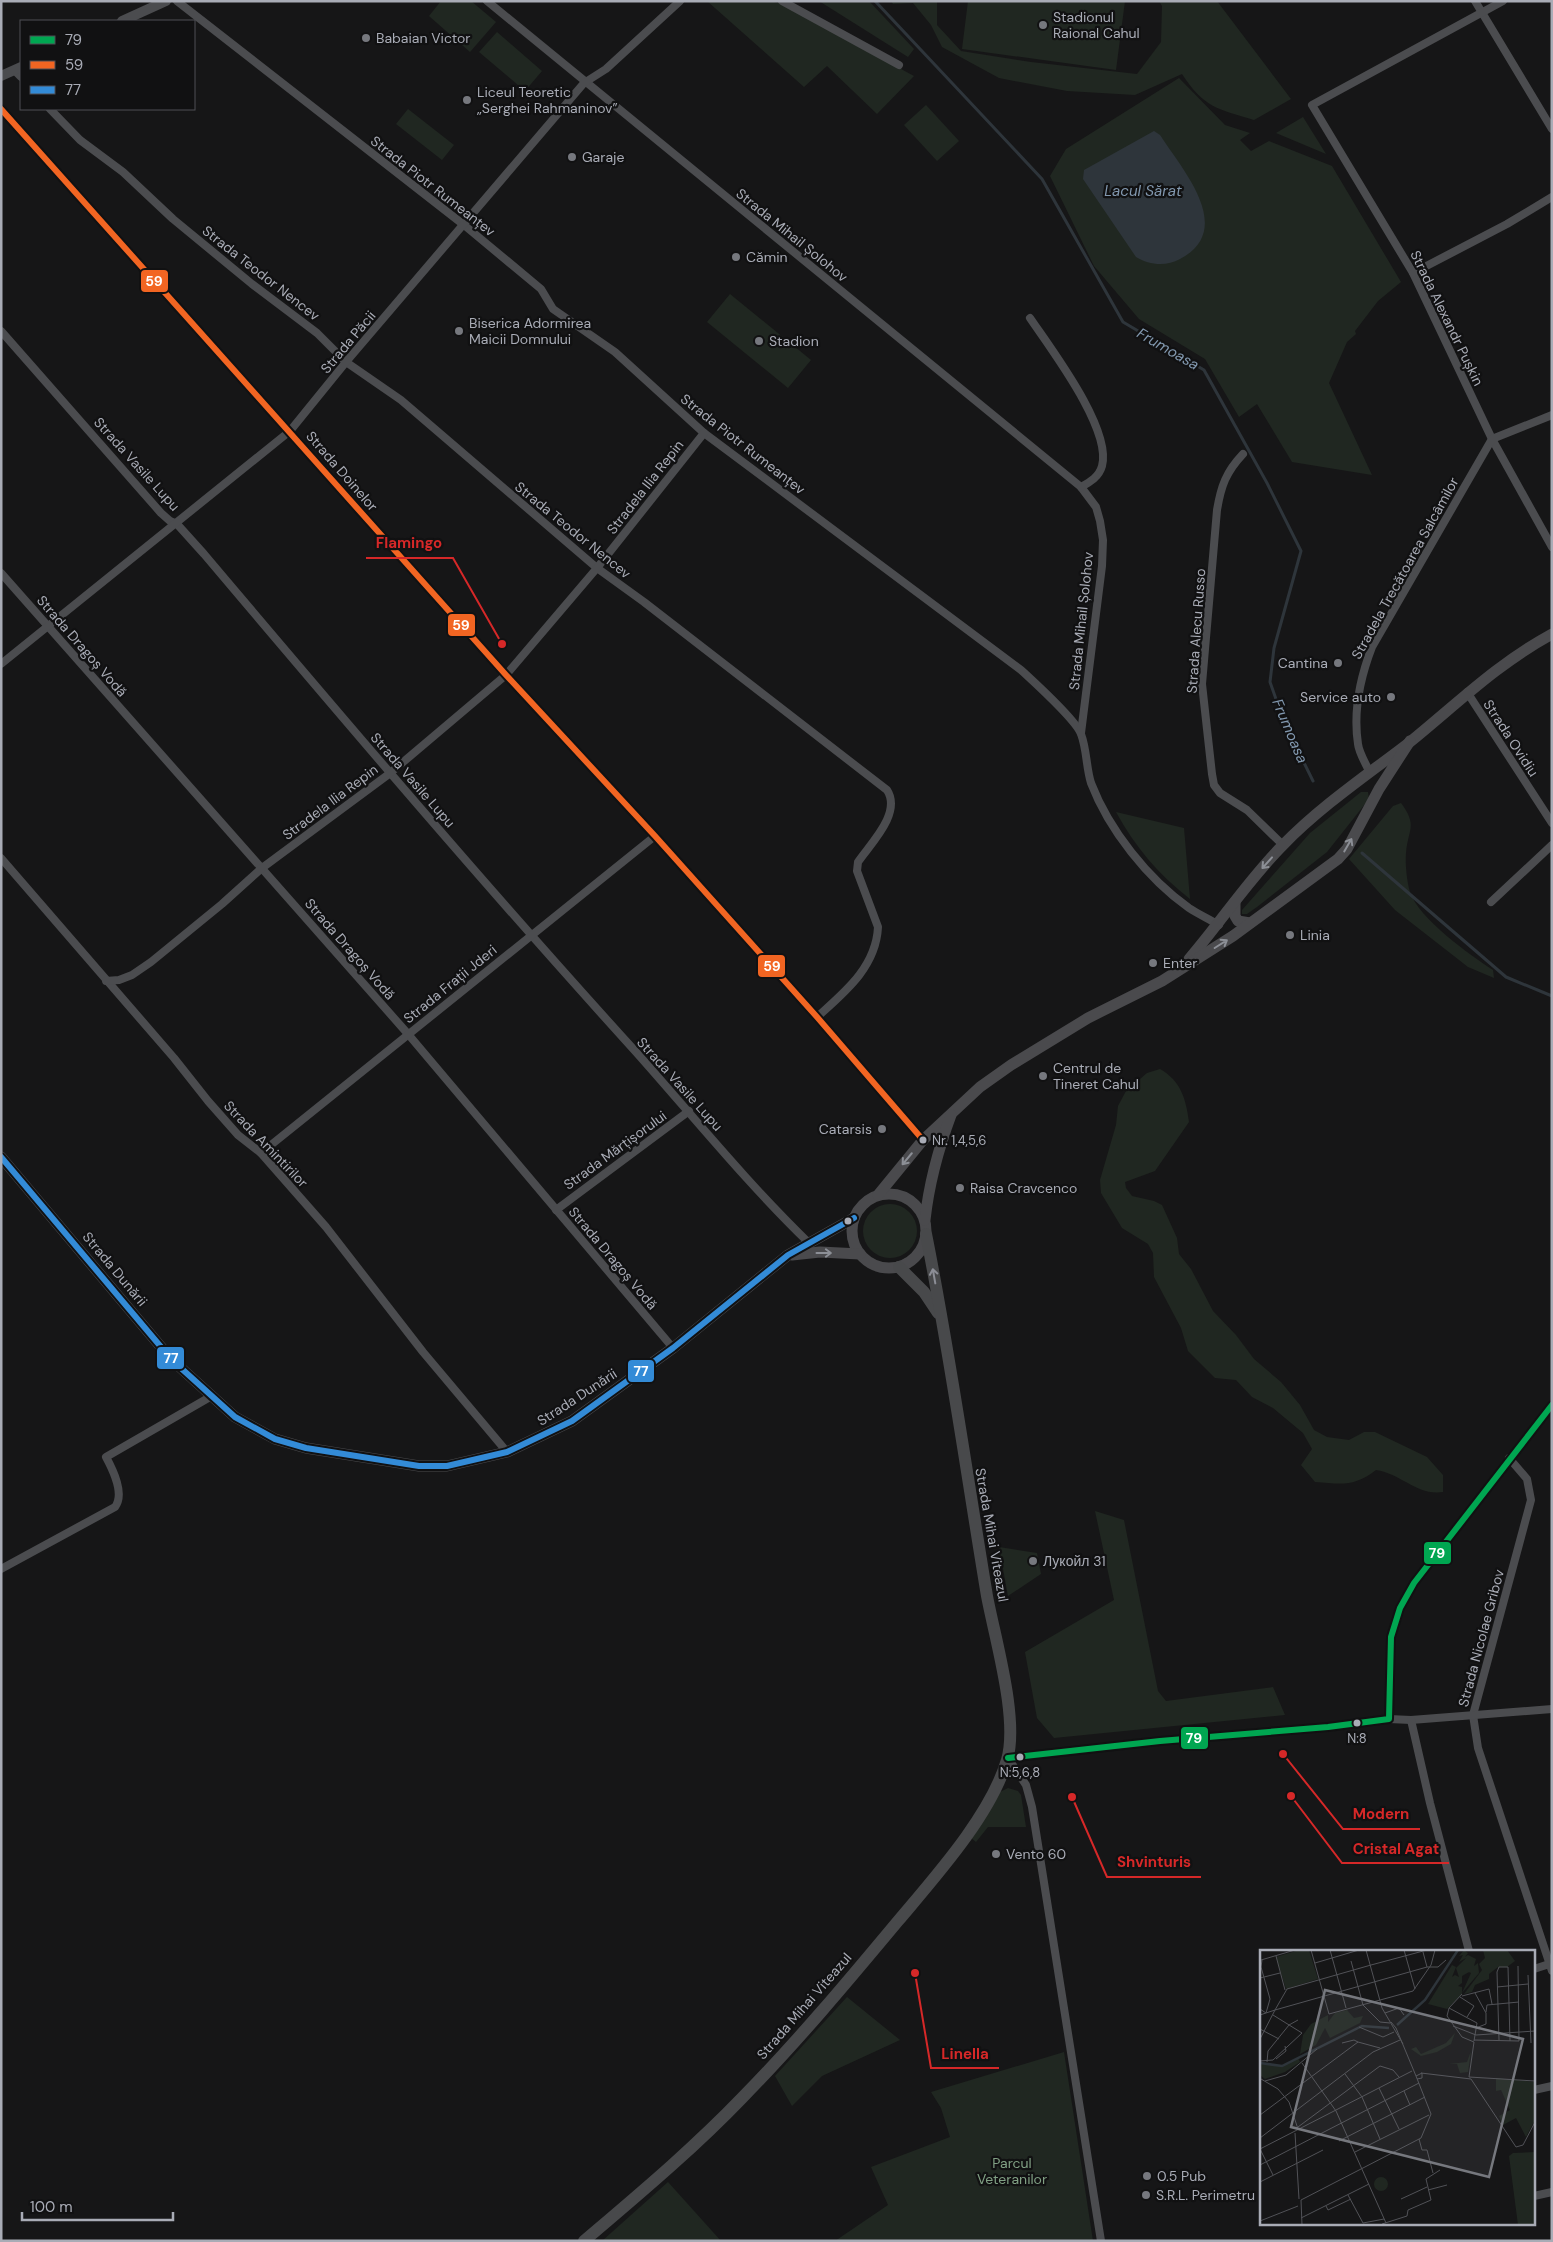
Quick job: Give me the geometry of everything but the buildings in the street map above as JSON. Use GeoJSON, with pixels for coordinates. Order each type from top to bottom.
{"type":"FeatureCollection","features":[{"type":"Feature","properties":{"kind":"main road"},"geometry":{"type":"LineString","coordinates":[[1180,970],[1283,844],[1467,692],[1508,660],[1552,634]]}},
{"type":"Feature","properties":{"kind":"main road"},"geometry":{"type":"LineString","coordinates":[[860,1254],[852,1234],[854,1218],[863,1204],[878,1195],[923,1140],[953,1111],[980,1087],[1028,1052],[1180,970],[1250,923],[1343,854],[1375,795],[1410,741]]}},
{"type":"Feature","properties":{"kind":"main road"},"geometry":{"type":"LineString","coordinates":[[1360,780],[1369,784],[1375,795]]}},
{"type":"Feature","properties":{"kind":"main road"},"geometry":{"type":"LineString","coordinates":[[1235,902],[1235,916],[1238,921],[1250,923]]}},
{"type":"Feature","properties":{"kind":"main road"},"geometry":{"type":"LineString","coordinates":[[788,1255],[820,1252],[860,1254],[878,1266],[899,1267],[916,1257],[923,1247],[926,1234],[925,1220],[929,1186],[940,1146],[953,1111]]}},
{"type":"Feature","properties":{"kind":"main road","name":"Strada Dunării"},"geometry":{"type":"LineString","coordinates":[[1,1157],[172,1360],[235,1417],[275,1439],[306,1448],[419,1466],[447,1466],[507,1452],[572,1422],[674,1348],[788,1255],[854,1218]]}},
{"type":"Feature","properties":{"kind":"main road"},"geometry":{"type":"LineString","coordinates":[[878,1195],[889,1193],[906,1198],[916,1205],[925,1220]]}},
{"type":"Feature","properties":{"kind":"main road","name":"Strada Mihai Viteazul"},"geometry":{"type":"LineString","coordinates":[[584,2241],[741,2100],[817,2015],[962,1842],[996,1785],[1008,1758],[1010,1740],[1008,1702],[989,1607],[926,1234]]}},
{"type":"Feature","properties":{"kind":"main road","name":"Strada Mihai Viteazul"},"geometry":{"type":"LineString","coordinates":[[899,1267],[924,1292],[941,1317]]}},
{"type":"Feature","properties":{"kind":"street"},"geometry":{"type":"LineString","coordinates":[[124,20],[166,1]]}},
{"type":"Feature","properties":{"kind":"street","name":"Strada Piotr Rumeanțev"},"geometry":{"type":"LineString","coordinates":[[177,1],[464,225],[541,289],[553,309],[614,352],[704,432],[1021,670],[1081,733]]}},
{"type":"Feature","properties":{"kind":"street","name":"Strada Mihail Șolohov"},"geometry":{"type":"LineString","coordinates":[[487,1],[584,83],[1081,487],[1096,508],[1103,540],[1102,566],[1081,733]]}},
{"type":"Feature","properties":{"kind":"street","name":"Strada Păcii"},"geometry":{"type":"LineString","coordinates":[[1,664],[290,431],[346,362],[584,83],[606,70],[680,1]]}},
{"type":"Feature","properties":{"kind":"street"},"geometry":{"type":"LineString","coordinates":[[782,1],[899,65]]}},
{"type":"Feature","properties":{"kind":"street"},"geometry":{"type":"LineString","coordinates":[[1475,1],[1552,129]]}},
{"type":"Feature","properties":{"kind":"street"},"geometry":{"type":"LineString","coordinates":[[1482,14],[1503,1]]}},
{"type":"Feature","properties":{"kind":"street","name":"Strada Alexandr Pușkin"},"geometry":{"type":"LineString","coordinates":[[1482,14],[1312,105],[1412,273],[1492,439],[1552,547]]}},
{"type":"Feature","properties":{"kind":"street"},"geometry":{"type":"LineString","coordinates":[[1,76],[19,71]]}},
{"type":"Feature","properties":{"kind":"street","name":"Strada Doinelor"},"geometry":{"type":"LineString","coordinates":[[1,109],[506,675],[655,836],[817,1017],[923,1140]]}},
{"type":"Feature","properties":{"kind":"street","name":"Strada Teodor Nencev"},"geometry":{"type":"LineString","coordinates":[[51,110],[80,140],[123,172],[173,219],[252,284],[317,333],[346,362],[400,400],[597,568],[887,790],[890,796],[891,812],[858,862],[857,871],[878,926],[878,934],[860,977],[817,1017]]}},
{"type":"Feature","properties":{"kind":"street"},"geometry":{"type":"LineString","coordinates":[[1412,273],[1507,224],[1552,197]]}},
{"type":"Feature","properties":{"kind":"street"},"geometry":{"type":"LineString","coordinates":[[1030,318],[1083,400],[1100,439],[1102,466],[1096,478],[1081,487]]}},
{"type":"Feature","properties":{"kind":"street","name":"Strada Vasile Lupu"},"geometry":{"type":"LineString","coordinates":[[1,331],[161,513],[177,524],[389,774],[531,936],[762,1196],[809,1243]]}},
{"type":"Feature","properties":{"kind":"street"},"geometry":{"type":"LineString","coordinates":[[1492,439],[1552,416]]}},
{"type":"Feature","properties":{"kind":"street","name":"Stradela Ilia Repin"},"geometry":{"type":"LineString","coordinates":[[106,981],[119,980],[132,975],[151,962],[222,904],[262,868],[389,774],[506,675],[597,568],[704,432]]}},
{"type":"Feature","properties":{"kind":"street","name":"Stradela Trecătoarea Salcâmilor"},"geometry":{"type":"LineString","coordinates":[[1370,773],[1358,746],[1356,718],[1362,672],[1372,647],[1492,439]]}},
{"type":"Feature","properties":{"kind":"street","name":"Strada Alecu Russo"},"geometry":{"type":"LineString","coordinates":[[1243,454],[1226,474],[1221,486],[1202,684],[1206,735],[1214,785],[1220,793],[1247,810],[1283,844]]}},
{"type":"Feature","properties":{"kind":"street","name":"Strada Dragoș Vodă"},"geometry":{"type":"LineString","coordinates":[[1,573],[408,1034],[674,1348]]}},
{"type":"Feature","properties":{"kind":"street","name":"Strada Ovidiu"},"geometry":{"type":"LineString","coordinates":[[1467,692],[1552,823]]}},
{"type":"Feature","properties":{"kind":"street"},"geometry":{"type":"LineString","coordinates":[[1081,733],[1091,782],[1101,804],[1123,838],[1164,886],[1189,908],[1219,924]]}},
{"type":"Feature","properties":{"kind":"street","name":"Strada Frații Jderi"},"geometry":{"type":"LineString","coordinates":[[261,1153],[655,836]]}},
{"type":"Feature","properties":{"kind":"street"},"geometry":{"type":"LineString","coordinates":[[1491,902],[1552,845]]}},
{"type":"Feature","properties":{"kind":"street","name":"Strada Amintirilor"},"geometry":{"type":"LineString","coordinates":[[1,858],[232,1128],[261,1153],[326,1228],[412,1338],[507,1452]]}},
{"type":"Feature","properties":{"kind":"street","name":"Strada Mărțișorului"},"geometry":{"type":"LineString","coordinates":[[556,1210],[689,1112]]}},
{"type":"Feature","properties":{"kind":"street"},"geometry":{"type":"LineString","coordinates":[[1,1569],[115,1507],[119,1496],[114,1471],[106,1457],[210,1396]]}},
{"type":"Feature","properties":{"kind":"street"},"geometry":{"type":"LineString","coordinates":[[1389,1719],[1392,1638],[1400,1608],[1414,1584],[1509,1458],[1552,1405]]}},
{"type":"Feature","properties":{"kind":"street","name":"Strada Nicolae Gribov"},"geometry":{"type":"LineString","coordinates":[[1509,1458],[1526,1479],[1531,1500],[1473,1715],[1478,1748],[1551,1966]]}},
{"type":"Feature","properties":{"kind":"street"},"geometry":{"type":"LineString","coordinates":[[1102,2241],[1032,1807],[1026,1785],[1008,1758],[1160,1741],[1328,1727],[1389,1719],[1411,1720],[1552,1709]]}},
{"type":"Feature","properties":{"kind":"street"},"geometry":{"type":"LineString","coordinates":[[1411,1720],[1469,1950]]}},
{"type":"Feature","properties":{"kind":"street"},"geometry":{"type":"LineString","coordinates":[[1536,1969],[1551,1966]]}},
{"type":"Feature","properties":{"kind":"street"},"geometry":{"type":"LineString","coordinates":[[1536,2090],[1552,2086]]}},
{"type":"Feature","properties":{"kind":"street"},"geometry":{"type":"LineString","coordinates":[[1536,2196],[1552,2192]]}},
{"type":"Feature","properties":{"kind":"green space"},"geometry":{"type":"Polygon","coordinates":[[[441,1],[471,1],[496,22],[470,52],[429,16],[441,1]]]}},
{"type":"Feature","properties":{"kind":"green space"},"geometry":{"type":"Polygon","coordinates":[[[707,1],[769,1],[779,3],[914,76],[877,114],[827,66],[804,87],[707,1]]]}},
{"type":"Feature","properties":{"kind":"green space"},"geometry":{"type":"Polygon","coordinates":[[[819,1],[869,1],[914,49],[908,57],[819,1]]]}},
{"type":"Feature","properties":{"kind":"green space"},"geometry":{"type":"Polygon","coordinates":[[[891,1],[937,1],[937,25],[961,51],[1031,62],[1137,74],[1161,42],[1162,6],[1159,1],[1217,1],[1291,99],[1254,120],[1221,110],[1205,101],[1197,94],[1182,74],[1135,95],[1067,91],[999,78],[942,47],[931,25],[913,3],[893,4],[891,1]]]}},
{"type":"Feature","properties":{"kind":"green space","name":"Stadionul Raional Cahul"},"geometry":{"type":"Polygon","coordinates":[[[968,1],[1125,1],[1116,70],[962,49],[968,1]]]}},
{"type":"Feature","properties":{"kind":"green space"},"geometry":{"type":"Polygon","coordinates":[[[497,32],[542,71],[525,91],[479,52],[497,32]]]}},
{"type":"Feature","properties":{"kind":"green space"},"geometry":{"type":"Polygon","coordinates":[[[1179,78],[1225,125],[1250,133],[1240,140],[1251,151],[1269,141],[1332,166],[1401,282],[1378,301],[1355,331],[1356,334],[1347,342],[1329,383],[1372,475],[1292,462],[1257,404],[1239,417],[1205,359],[1139,319],[1094,266],[1050,176],[1066,149],[1179,78]]]}},
{"type":"Feature","properties":{"kind":"green space"},"geometry":{"type":"Polygon","coordinates":[[[926,105],[959,141],[937,161],[904,125],[926,105]]]}},
{"type":"Feature","properties":{"kind":"green space"},"geometry":{"type":"Polygon","coordinates":[[[408,109],[454,145],[442,160],[396,124],[408,109]]]}},
{"type":"Feature","properties":{"kind":"green space"},"geometry":{"type":"Polygon","coordinates":[[[1303,117],[1326,154],[1276,133],[1303,117]]]}},
{"type":"Feature","properties":{"kind":"green space","name":"Stadion"},"geometry":{"type":"Polygon","coordinates":[[[730,294],[811,360],[788,388],[707,322],[730,294]]]}},
{"type":"Feature","properties":{"kind":"green space"},"geometry":{"type":"Polygon","coordinates":[[[1361,792],[1368,792],[1369,799],[1327,852],[1257,907],[1247,914],[1242,914],[1242,910],[1310,833],[1361,792]]]}},
{"type":"Feature","properties":{"kind":"green space"},"geometry":{"type":"Polygon","coordinates":[[[1401,803],[1411,823],[1406,853],[1406,868],[1410,892],[1415,902],[1446,936],[1493,970],[1494,978],[1468,967],[1395,910],[1349,859],[1393,806],[1401,803]]]}},
{"type":"Feature","properties":{"kind":"green space"},"geometry":{"type":"Polygon","coordinates":[[[1116,812],[1184,828],[1190,899],[1148,860],[1116,812]]]}},
{"type":"Feature","properties":{"kind":"green space"},"geometry":{"type":"Polygon","coordinates":[[[1160,1069],[1178,1085],[1184,1098],[1189,1122],[1155,1171],[1125,1182],[1126,1188],[1132,1196],[1154,1201],[1162,1205],[1177,1238],[1179,1254],[1191,1269],[1213,1311],[1236,1335],[1254,1359],[1281,1382],[1300,1405],[1314,1430],[1327,1437],[1349,1440],[1364,1432],[1375,1432],[1427,1457],[1443,1475],[1443,1492],[1425,1491],[1385,1472],[1376,1470],[1354,1482],[1340,1484],[1315,1482],[1301,1465],[1312,1449],[1303,1433],[1273,1408],[1252,1397],[1236,1380],[1215,1378],[1188,1351],[1181,1328],[1154,1277],[1153,1253],[1148,1244],[1122,1228],[1101,1193],[1100,1180],[1116,1125],[1118,1106],[1126,1091],[1147,1073],[1160,1069]]]}},
{"type":"Feature","properties":{"kind":"green space"},"geometry":{"type":"Polygon","coordinates":[[[890,1204],[909,1212],[917,1231],[909,1250],[890,1258],[871,1250],[863,1231],[871,1212],[890,1204]]]}},
{"type":"Feature","properties":{"kind":"green space"},"geometry":{"type":"Polygon","coordinates":[[[1095,1511],[1124,1520],[1158,1691],[1166,1701],[1273,1687],[1285,1715],[1054,1738],[1037,1718],[1025,1652],[1114,1600],[1095,1511]]]}},
{"type":"Feature","properties":{"kind":"green space"},"geometry":{"type":"Polygon","coordinates":[[[999,1547],[1037,1553],[1041,1574],[1008,1596],[999,1547]]]}},
{"type":"Feature","properties":{"kind":"green space"},"geometry":{"type":"Polygon","coordinates":[[[1008,1788],[1018,1791],[1021,1795],[1026,1827],[988,1827],[976,1842],[971,1838],[1000,1792],[1008,1788]]]}},
{"type":"Feature","properties":{"kind":"green space"},"geometry":{"type":"Polygon","coordinates":[[[847,1997],[900,2040],[822,2076],[792,2106],[775,2076],[847,1997]]]}},
{"type":"Feature","properties":{"kind":"green space","name":"Parcul Veteranilor"},"geometry":{"type":"Polygon","coordinates":[[[1064,2052],[1093,2241],[835,2241],[888,2205],[871,2167],[950,2137],[941,2108],[931,2092],[1064,2052]]]}},
{"type":"Feature","properties":{"kind":"green space"},"geometry":{"type":"Polygon","coordinates":[[[668,2182],[721,2241],[602,2241],[668,2182]]]}},
{"type":"Feature","properties":{"kind":"water","name":"Lacul Sărat"},"geometry":{"type":"Polygon","coordinates":[[[1154,131],[1160,135],[1191,181],[1204,215],[1204,232],[1196,246],[1175,262],[1163,264],[1146,262],[1136,257],[1083,179],[1084,170],[1154,131]]]}},
{"type":"Feature","properties":{"kind":"waterway","name":"Frumoasa"},"geometry":{"type":"LineString","coordinates":[[875,1],[1042,179],[1123,322],[1204,370],[1267,483],[1301,551],[1274,648],[1270,682],[1284,722],[1313,781]]}},
{"type":"Feature","properties":{"kind":"waterway","name":"Frumoasa"},"geometry":{"type":"LineString","coordinates":[[1362,853],[1506,977],[1552,996]]}},
{"type":"Feature","properties":{"kind":"transit line","name":"59"},"geometry":{"type":"LineString","coordinates":[[1,109],[506,675],[655,836],[817,1017],[923,1140]]}},
{"type":"Feature","properties":{"kind":"transit line","name":"77"},"geometry":{"type":"LineString","coordinates":[[1,1157],[172,1360],[235,1417],[275,1439],[306,1448],[419,1466],[447,1466],[507,1452],[572,1421],[673,1348],[788,1255],[854,1218]]}},
{"type":"Feature","properties":{"kind":"transit line","name":"79"},"geometry":{"type":"LineString","coordinates":[[1008,1758],[1160,1741],[1328,1727],[1389,1719],[1391,1637],[1400,1608],[1414,1583],[1552,1405]]}},
{"type":"Feature","properties":{"kind":"place","name":"Stadionul Raional Cahul"},"geometry":{"type":"Point","coordinates":[1043,25]}},
{"type":"Feature","properties":{"kind":"place","name":"Babaian Victor"},"geometry":{"type":"Point","coordinates":[366,38]}},
{"type":"Feature","properties":{"kind":"place","name":"Liceul Teoretic „Serghei Rahmaninov”"},"geometry":{"type":"Point","coordinates":[467,100]}},
{"type":"Feature","properties":{"kind":"place","name":"Garaje"},"geometry":{"type":"Point","coordinates":[572,157]}},
{"type":"Feature","properties":{"kind":"place","name":"Cămin"},"geometry":{"type":"Point","coordinates":[736,257]}},
{"type":"Feature","properties":{"kind":"place","name":"Biserica Adormirea Maicii Domnului"},"geometry":{"type":"Point","coordinates":[459,331]}},
{"type":"Feature","properties":{"kind":"place","name":"Stadion"},"geometry":{"type":"Point","coordinates":[759,341]}},
{"type":"Feature","properties":{"kind":"place","name":"Flamingo"},"geometry":{"type":"Point","coordinates":[502,644]}},
{"type":"Feature","properties":{"kind":"place","name":"Cantina"},"geometry":{"type":"Point","coordinates":[1338,663]}},
{"type":"Feature","properties":{"kind":"place","name":"Service auto"},"geometry":{"type":"Point","coordinates":[1391,697]}},
{"type":"Feature","properties":{"kind":"place","name":"Linia"},"geometry":{"type":"Point","coordinates":[1290,935]}},
{"type":"Feature","properties":{"kind":"place","name":"Enter"},"geometry":{"type":"Point","coordinates":[1153,963]}},
{"type":"Feature","properties":{"kind":"place","name":"Centrul de Tineret Cahul"},"geometry":{"type":"Point","coordinates":[1043,1076]}},
{"type":"Feature","properties":{"kind":"place","name":"Catarsis"},"geometry":{"type":"Point","coordinates":[882,1129]}},
{"type":"Feature","properties":{"kind":"place","name":"Nr. 1,4,5,6"},"geometry":{"type":"Point","coordinates":[923,1140]}},
{"type":"Feature","properties":{"kind":"place","name":"Raisa Cravcenco"},"geometry":{"type":"Point","coordinates":[960,1188]}},
{"type":"Feature","properties":{"kind":"place","name":"Лукойл 31"},"geometry":{"type":"Point","coordinates":[1033,1561]}},
{"type":"Feature","properties":{"kind":"place","name":"N:8"},"geometry":{"type":"Point","coordinates":[1357,1723]}},
{"type":"Feature","properties":{"kind":"place","name":"Modern"},"geometry":{"type":"Point","coordinates":[1283,1754]}},
{"type":"Feature","properties":{"kind":"place","name":"N:5,6,8"},"geometry":{"type":"Point","coordinates":[1020,1757]}},
{"type":"Feature","properties":{"kind":"place","name":"Cristal Agat"},"geometry":{"type":"Point","coordinates":[1291,1796]}},
{"type":"Feature","properties":{"kind":"place","name":"Shvinturis"},"geometry":{"type":"Point","coordinates":[1072,1797]}},
{"type":"Feature","properties":{"kind":"place","name":"Vento 60"},"geometry":{"type":"Point","coordinates":[996,1854]}},
{"type":"Feature","properties":{"kind":"place","name":"Linella"},"geometry":{"type":"Point","coordinates":[915,1973]}},
{"type":"Feature","properties":{"kind":"place","name":"0.5 Pub"},"geometry":{"type":"Point","coordinates":[1147,2176]}},
{"type":"Feature","properties":{"kind":"place","name":"S.R.L. Perimetru"},"geometry":{"type":"Point","coordinates":[1146,2195]}}]}
